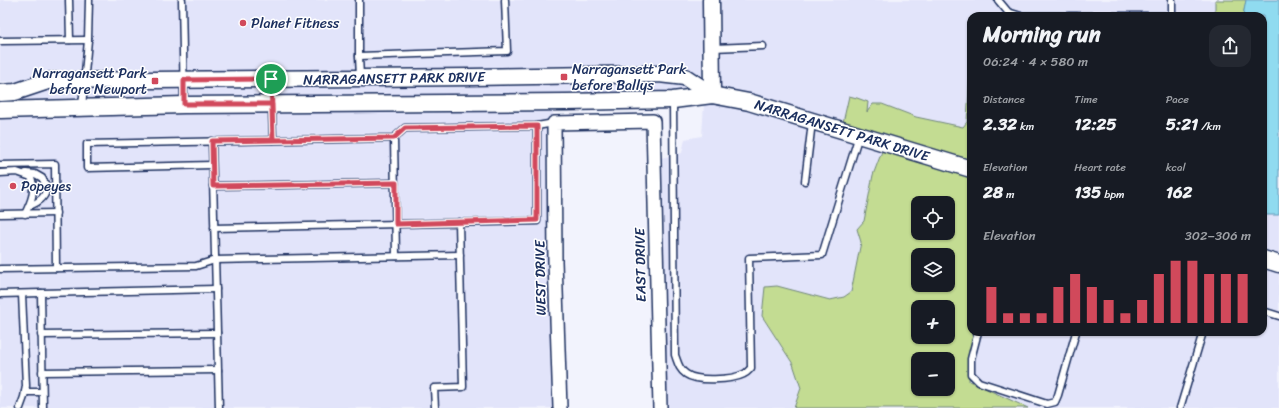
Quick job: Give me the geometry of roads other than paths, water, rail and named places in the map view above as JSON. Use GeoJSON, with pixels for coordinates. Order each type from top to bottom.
{"type":"FeatureCollection","features":[{"type":"Feature","properties":{"kind":"street"},"geometry":{"type":"LineString","coordinates":[[711,0],[712,95]]}},
{"type":"Feature","properties":{"kind":"street","name":"NARRAGANSETT PARK DRIVE"},"geometry":{"type":"LineString","coordinates":[[0,93],[15,92],[48,81],[659,74],[685,77],[712,95]]}},
{"type":"Feature","properties":{"kind":"street","name":"NARRAGANSETT PARK DRIVE"},"geometry":{"type":"LineString","coordinates":[[0,110],[184,104],[673,100],[712,95],[748,102],[967,168]]}},
{"type":"Feature","properties":{"kind":"street","name":"EAST DRIVE"},"geometry":{"type":"LineString","coordinates":[[554,123],[653,121],[660,408]]}},
{"type":"Feature","properties":{"kind":"street","name":"WEST DRIVE"},"geometry":{"type":"LineString","coordinates":[[554,123],[560,408]]}},
{"type":"Feature","properties":{"kind":"street"},"geometry":{"type":"LineString","coordinates":[[1267,260],[1279,264]]}},
{"type":"Feature","properties":{"kind":"lane"},"geometry":{"type":"LineString","coordinates":[[69,0],[70,40]]}},
{"type":"Feature","properties":{"kind":"lane"},"geometry":{"type":"LineString","coordinates":[[82,107],[83,81],[88,40],[89,0]]}},
{"type":"Feature","properties":{"kind":"lane"},"geometry":{"type":"LineString","coordinates":[[182,0],[184,104]]}},
{"type":"Feature","properties":{"kind":"lane"},"geometry":{"type":"LineString","coordinates":[[359,0],[360,78]]}},
{"type":"Feature","properties":{"kind":"lane"},"geometry":{"type":"LineString","coordinates":[[360,56],[506,51],[505,0]]}},
{"type":"Feature","properties":{"kind":"lane"},"geometry":{"type":"LineString","coordinates":[[998,0],[1008,12]]}},
{"type":"Feature","properties":{"kind":"lane"},"geometry":{"type":"LineString","coordinates":[[1172,0],[1172,12]]}},
{"type":"Feature","properties":{"kind":"lane"},"geometry":{"type":"LineString","coordinates":[[0,41],[88,40]]}},
{"type":"Feature","properties":{"kind":"lane"},"geometry":{"type":"LineString","coordinates":[[711,48],[763,46]]}},
{"type":"Feature","properties":{"kind":"lane"},"geometry":{"type":"LineString","coordinates":[[271,79],[273,140]]}},
{"type":"Feature","properties":{"kind":"lane"},"geometry":{"type":"LineString","coordinates":[[673,100],[675,355],[680,368],[687,374],[696,378],[731,378],[745,374],[751,368],[750,258],[822,255],[859,135]]}},
{"type":"Feature","properties":{"kind":"lane"},"geometry":{"type":"LineString","coordinates":[[805,181],[812,122]]}},
{"type":"Feature","properties":{"kind":"lane"},"geometry":{"type":"LineString","coordinates":[[212,165],[87,168],[87,144],[394,138],[405,128],[537,126],[554,123]]}},
{"type":"Feature","properties":{"kind":"lane"},"geometry":{"type":"LineString","coordinates":[[214,228],[537,220],[537,126]]}},
{"type":"Feature","properties":{"kind":"lane"},"geometry":{"type":"LineString","coordinates":[[394,138],[396,183],[396,256]]}},
{"type":"Feature","properties":{"kind":"lane"},"geometry":{"type":"LineString","coordinates":[[212,141],[219,408]]}},
{"type":"Feature","properties":{"kind":"lane"},"geometry":{"type":"LineString","coordinates":[[0,165],[55,164],[58,268]]}},
{"type":"Feature","properties":{"kind":"lane"},"geometry":{"type":"LineString","coordinates":[[17,172],[31,177],[33,184],[32,199],[25,214]]}},
{"type":"Feature","properties":{"kind":"lane"},"geometry":{"type":"LineString","coordinates":[[0,173],[17,172],[35,174],[42,178],[46,187],[45,195],[38,203],[29,206]]}},
{"type":"Feature","properties":{"kind":"lane"},"geometry":{"type":"LineString","coordinates":[[213,186],[396,183]]}},
{"type":"Feature","properties":{"kind":"lane"},"geometry":{"type":"LineString","coordinates":[[0,214],[56,213]]}},
{"type":"Feature","properties":{"kind":"lane"},"geometry":{"type":"LineString","coordinates":[[435,408],[434,388],[463,387],[459,222]]}},
{"type":"Feature","properties":{"kind":"lane"},"geometry":{"type":"LineString","coordinates":[[0,269],[196,266],[215,260],[460,255]]}},
{"type":"Feature","properties":{"kind":"lane"},"geometry":{"type":"LineString","coordinates":[[0,294],[216,289]]}},
{"type":"Feature","properties":{"kind":"lane"},"geometry":{"type":"LineString","coordinates":[[41,293],[43,408]]}},
{"type":"Feature","properties":{"kind":"lane"},"geometry":{"type":"LineString","coordinates":[[20,408],[25,392],[22,294]]}},
{"type":"Feature","properties":{"kind":"lane"},"geometry":{"type":"LineString","coordinates":[[1267,312],[1279,316]]}},
{"type":"Feature","properties":{"kind":"lane"},"geometry":{"type":"LineString","coordinates":[[41,335],[217,333]]}},
{"type":"Feature","properties":{"kind":"lane"},"geometry":{"type":"LineString","coordinates":[[977,336],[971,359],[971,374],[979,382],[1047,404],[1056,405],[1075,336]]}},
{"type":"Feature","properties":{"kind":"lane"},"geometry":{"type":"LineString","coordinates":[[1180,408],[1202,336]]}},
{"type":"Feature","properties":{"kind":"lane"},"geometry":{"type":"LineString","coordinates":[[42,372],[218,370]]}},
{"type":"Feature","properties":{"kind":"lane"},"geometry":{"type":"LineString","coordinates":[[25,392],[42,392]]}},
{"type":"Feature","properties":{"kind":"water"},"geometry":{"type":"Polygon","coordinates":[[[1246,0],[1279,0],[1279,215],[1267,215],[1267,12],[1244,12],[1246,0]]]}},
{"type":"Feature","properties":{"kind":"place","name":"Planet Fitness"},"geometry":{"type":"Point","coordinates":[243,23]}},
{"type":"Feature","properties":{"kind":"place","name":"Narragansett Park before Ballys"},"geometry":{"type":"Point","coordinates":[564,77]}},
{"type":"Feature","properties":{"kind":"place","name":"Narragansett Park before Newport"},"geometry":{"type":"Point","coordinates":[155,81]}},
{"type":"Feature","properties":{"kind":"place","name":"Popeyes"},"geometry":{"type":"Point","coordinates":[13,186]}}]}
